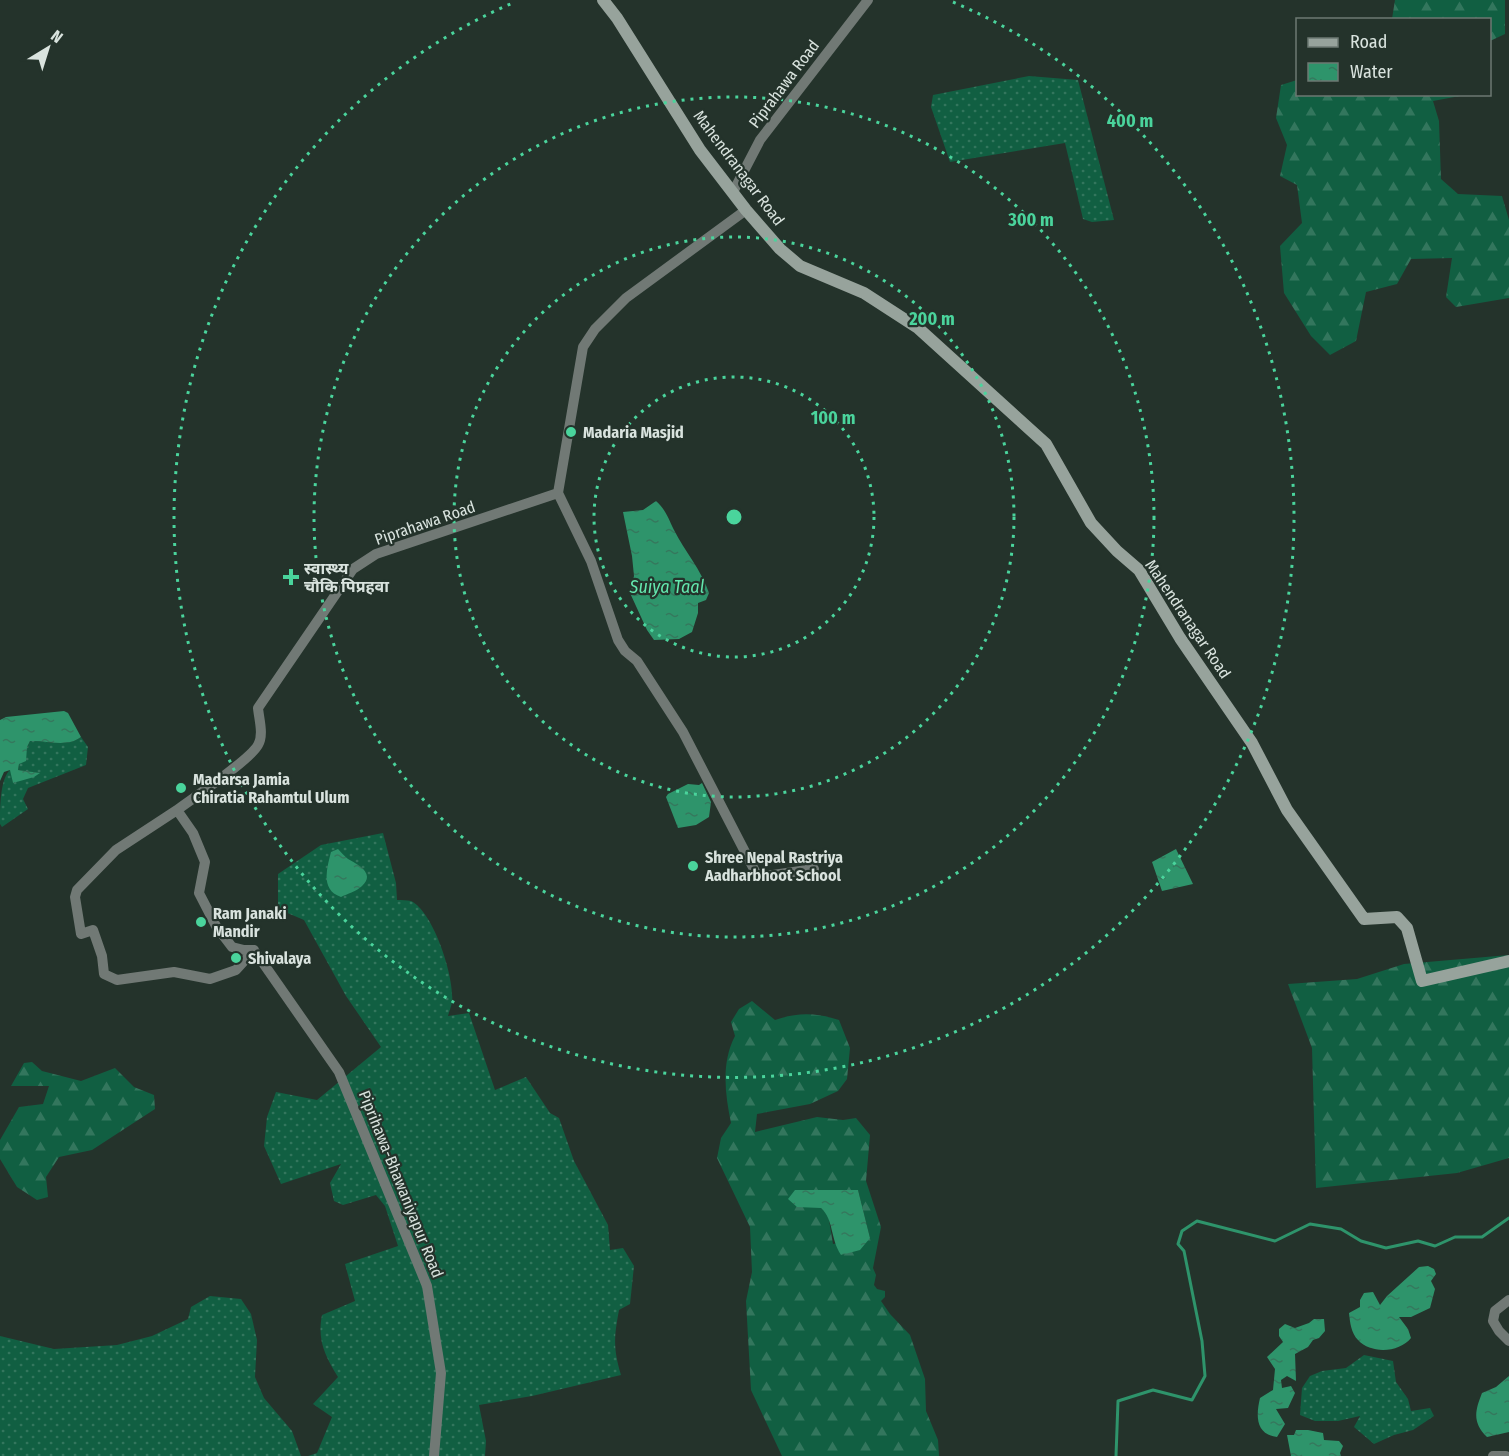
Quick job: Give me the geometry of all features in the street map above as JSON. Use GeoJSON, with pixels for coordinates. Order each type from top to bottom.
{"type":"FeatureCollection","features":[{"type":"Feature","properties":{"kind":"street","name":"Mahendranagar Road"},"geometry":{"type":"LineString","coordinates":[[603,0],[700,150],[746,210],[780,249],[800,266],[864,293],[918,328],[1046,444],[1091,523],[1117,551],[1139,570],[1180,638],[1252,743],[1287,810],[1364,919],[1396,917],[1407,928],[1422,981],[1509,961]]}},
{"type":"Feature","properties":{"kind":"street","name":"Piprahawa Road"},"geometry":{"type":"LineString","coordinates":[[733,192],[760,140],[868,0]]}},
{"type":"Feature","properties":{"kind":"street"},"geometry":{"type":"LineString","coordinates":[[746,210],[626,298],[595,329],[583,347],[558,493],[591,561],[618,640],[625,651],[637,661],[683,732],[758,877],[814,869]]}},
{"type":"Feature","properties":{"kind":"street","name":"Piprahawa Road"},"geometry":{"type":"LineString","coordinates":[[177,810],[258,746],[261,734],[258,708],[353,569],[376,554],[558,493]]}},
{"type":"Feature","properties":{"kind":"street"},"geometry":{"type":"LineString","coordinates":[[177,810],[193,833],[205,861],[199,893],[216,926],[232,946],[254,950],[236,970],[210,980],[174,972],[117,980],[104,974],[102,956],[93,930],[81,934],[76,890],[116,850],[177,810]]}},
{"type":"Feature","properties":{"kind":"street","name":"Piprihawa-Bhawaniyapur Road"},"geometry":{"type":"LineString","coordinates":[[254,950],[339,1072],[427,1286],[441,1373],[434,1456]]}},
{"type":"Feature","properties":{"kind":"street"},"geometry":{"type":"LineString","coordinates":[[1509,1300],[1495,1311],[1493,1321],[1498,1331],[1509,1341]]}},
{"type":"Feature","properties":{"kind":"street"},"geometry":{"type":"LineString","coordinates":[[1493,1456],[1506,1456]]}},
{"type":"Feature","properties":{"kind":"green space"},"geometry":{"type":"Polygon","coordinates":[[[1395,0],[1505,0],[1505,34],[1491,41],[1491,18],[1392,18],[1395,0]]]}},
{"type":"Feature","properties":{"kind":"green space"},"geometry":{"type":"Polygon","coordinates":[[[1029,76],[1078,80],[1114,220],[1092,222],[1083,219],[1065,143],[950,162],[931,107],[933,95],[1029,76]]]}},
{"type":"Feature","properties":{"kind":"green space"},"geometry":{"type":"Polygon","coordinates":[[[1296,80],[1296,96],[1460,96],[1433,101],[1439,121],[1441,179],[1458,194],[1502,196],[1509,220],[1509,298],[1456,307],[1446,297],[1452,258],[1411,259],[1397,284],[1366,292],[1356,341],[1330,355],[1311,336],[1284,293],[1280,246],[1302,223],[1297,185],[1280,176],[1287,145],[1276,118],[1281,85],[1296,80]]]}},
{"type":"Feature","properties":{"kind":"green space"},"geometry":{"type":"Polygon","coordinates":[[[81,737],[88,747],[86,765],[28,788],[23,799],[28,809],[2,827],[0,824],[1,794],[7,773],[11,769],[13,783],[39,773],[18,770],[30,741],[63,743],[81,737]]]}},
{"type":"Feature","properties":{"kind":"green space"},"geometry":{"type":"Polygon","coordinates":[[[383,833],[396,883],[397,900],[411,901],[419,908],[428,918],[441,947],[452,992],[448,1016],[469,1013],[495,1090],[526,1077],[550,1113],[559,1118],[574,1161],[608,1225],[610,1250],[623,1248],[634,1266],[630,1304],[619,1310],[616,1328],[615,1343],[621,1375],[532,1396],[479,1405],[486,1441],[485,1456],[308,1456],[317,1453],[332,1417],[313,1404],[338,1377],[323,1348],[322,1315],[355,1301],[345,1264],[398,1246],[385,1206],[376,1195],[343,1205],[334,1201],[330,1183],[341,1164],[281,1184],[264,1146],[267,1117],[276,1092],[317,1100],[381,1047],[346,996],[304,920],[278,909],[278,874],[321,845],[383,833]]]}},
{"type":"Feature","properties":{"kind":"green space"},"geometry":{"type":"Polygon","coordinates":[[[1509,955],[1509,1158],[1457,1173],[1316,1188],[1312,1048],[1288,984],[1357,979],[1404,964],[1509,955]]]}},
{"type":"Feature","properties":{"kind":"green space"},"geometry":{"type":"Polygon","coordinates":[[[752,1001],[775,1020],[807,1014],[839,1020],[850,1048],[847,1079],[838,1091],[810,1104],[757,1114],[755,1132],[817,1117],[843,1120],[856,1118],[870,1135],[866,1181],[881,1227],[873,1268],[876,1275],[874,1285],[877,1289],[885,1291],[885,1297],[881,1301],[910,1335],[925,1379],[926,1411],[938,1440],[939,1456],[782,1456],[751,1390],[746,1301],[752,1272],[750,1227],[717,1158],[721,1138],[731,1123],[726,1090],[726,1068],[735,1036],[731,1022],[739,1009],[752,1001]],[[858,1190],[821,1208],[828,1214],[833,1244],[870,1238],[858,1190]]]}},
{"type":"Feature","properties":{"kind":"green space"},"geometry":{"type":"Polygon","coordinates":[[[32,1062],[42,1071],[81,1081],[115,1068],[134,1087],[154,1095],[155,1109],[92,1150],[59,1157],[46,1177],[48,1197],[37,1200],[17,1187],[0,1159],[0,1140],[19,1107],[43,1104],[49,1086],[11,1086],[24,1063],[32,1062]]]}},
{"type":"Feature","properties":{"kind":"green space"},"geometry":{"type":"Polygon","coordinates":[[[210,1296],[241,1299],[251,1314],[257,1340],[255,1377],[264,1398],[292,1431],[301,1456],[0,1456],[0,1336],[54,1349],[117,1345],[152,1336],[188,1319],[191,1307],[210,1296]]]}},
{"type":"Feature","properties":{"kind":"green space"},"geometry":{"type":"Polygon","coordinates":[[[1364,1355],[1393,1361],[1396,1382],[1408,1399],[1411,1411],[1430,1408],[1434,1416],[1413,1430],[1374,1444],[1354,1427],[1360,1416],[1338,1421],[1315,1421],[1300,1415],[1302,1388],[1310,1376],[1322,1371],[1346,1368],[1364,1355]]]}},
{"type":"Feature","properties":{"kind":"water","name":"Suiya Taal"},"geometry":{"type":"Polygon","coordinates":[[[656,501],[702,576],[709,593],[706,600],[698,603],[698,613],[692,632],[679,639],[654,640],[630,593],[634,576],[623,512],[643,510],[656,501]]]}},
{"type":"Feature","properties":{"kind":"water"},"geometry":{"type":"Polygon","coordinates":[[[64,711],[68,713],[81,737],[63,743],[30,741],[26,761],[19,764],[18,770],[40,773],[13,783],[10,770],[4,772],[0,781],[0,720],[6,717],[64,711]]]}},
{"type":"Feature","properties":{"kind":"water"},"geometry":{"type":"Polygon","coordinates":[[[702,783],[711,802],[709,817],[696,825],[678,828],[666,797],[688,784],[702,783]]]}},
{"type":"Feature","properties":{"kind":"water"},"geometry":{"type":"Polygon","coordinates":[[[338,849],[364,870],[367,877],[360,888],[341,897],[330,889],[327,878],[331,852],[338,849]]]}},
{"type":"Feature","properties":{"kind":"water"},"geometry":{"type":"Polygon","coordinates":[[[1176,849],[1193,884],[1162,891],[1152,862],[1176,849]]]}},
{"type":"Feature","properties":{"kind":"water"},"geometry":{"type":"Polygon","coordinates":[[[795,1190],[858,1190],[870,1238],[860,1250],[841,1255],[825,1213],[821,1208],[797,1207],[788,1199],[795,1190]]]}},
{"type":"Feature","properties":{"kind":"water"},"geometry":{"type":"Polygon","coordinates":[[[1428,1266],[1434,1269],[1436,1274],[1431,1281],[1435,1289],[1430,1308],[1411,1317],[1399,1317],[1408,1329],[1411,1338],[1400,1346],[1386,1350],[1371,1348],[1358,1340],[1352,1331],[1349,1313],[1360,1307],[1360,1300],[1364,1293],[1373,1292],[1380,1305],[1419,1267],[1428,1266]]]}},
{"type":"Feature","properties":{"kind":"water"},"geometry":{"type":"Polygon","coordinates":[[[1314,1319],[1324,1319],[1325,1331],[1308,1347],[1295,1354],[1296,1381],[1287,1376],[1281,1380],[1282,1388],[1291,1386],[1295,1393],[1288,1408],[1276,1409],[1285,1424],[1277,1437],[1270,1435],[1261,1428],[1258,1417],[1260,1398],[1273,1390],[1275,1369],[1267,1357],[1283,1342],[1279,1336],[1279,1329],[1285,1324],[1295,1328],[1314,1319]]]}},
{"type":"Feature","properties":{"kind":"water"},"geometry":{"type":"Polygon","coordinates":[[[1509,1376],[1509,1432],[1487,1437],[1482,1432],[1476,1416],[1482,1393],[1496,1387],[1509,1376]]]}},
{"type":"Feature","properties":{"kind":"water"},"geometry":{"type":"Polygon","coordinates":[[[1296,1430],[1323,1433],[1324,1440],[1339,1441],[1343,1446],[1341,1456],[1291,1456],[1287,1435],[1294,1435],[1296,1430]]]}},
{"type":"Feature","properties":{"kind":"waterway"},"geometry":{"type":"LineString","coordinates":[[1116,1456],[1118,1401],[1153,1390],[1192,1400],[1205,1376],[1202,1341],[1184,1251],[1178,1244],[1182,1231],[1197,1221],[1275,1241],[1310,1224],[1341,1229],[1361,1241],[1386,1248],[1418,1241],[1435,1246],[1455,1237],[1482,1237],[1509,1218]]}},
{"type":"Feature","properties":{"kind":"place","name":"Madaria Masjid"},"geometry":{"type":"Point","coordinates":[571,432]}},
{"type":"Feature","properties":{"kind":"place","name":"स्वास्थ्य चाैकि पिप्रहवा"},"geometry":{"type":"Point","coordinates":[291,577]}},
{"type":"Feature","properties":{"kind":"place","name":"Madarsa Jamia Chiratia Rahamtul Ulum"},"geometry":{"type":"Point","coordinates":[181,788]}},
{"type":"Feature","properties":{"kind":"place","name":"Shree Nepal Rastriya Aadharbhoot School"},"geometry":{"type":"Point","coordinates":[693,866]}},
{"type":"Feature","properties":{"kind":"place","name":"Ram Janaki Mandir"},"geometry":{"type":"Point","coordinates":[201,922]}},
{"type":"Feature","properties":{"kind":"place","name":"Shivalaya"},"geometry":{"type":"Point","coordinates":[236,958]}}]}
